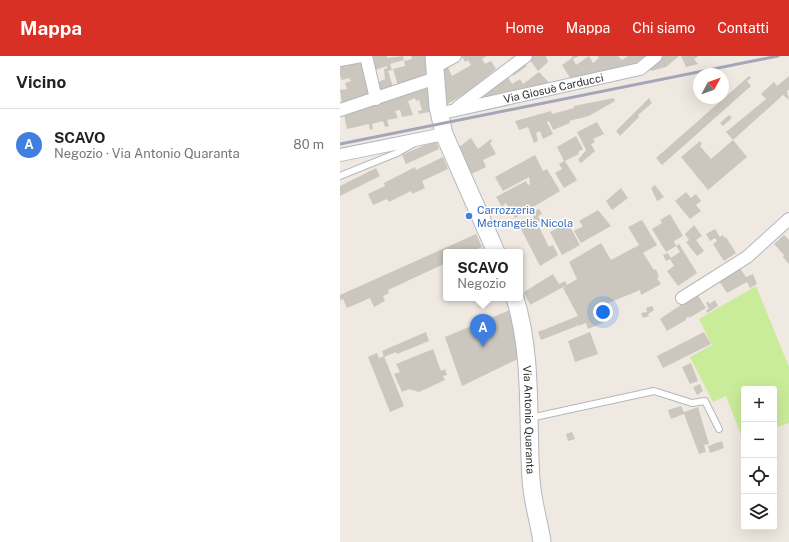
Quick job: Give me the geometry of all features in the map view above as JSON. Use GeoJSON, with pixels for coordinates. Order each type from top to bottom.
{"type":"FeatureCollection","features":[{"type":"Feature","properties":{"kind":"street"},"geometry":{"type":"LineString","coordinates":[[340,60],[361,56]]}},
{"type":"Feature","properties":{"kind":"street"},"geometry":{"type":"LineString","coordinates":[[366,56],[376,99]]}},
{"type":"Feature","properties":{"kind":"street"},"geometry":{"type":"LineString","coordinates":[[340,110],[376,99],[455,56]]}},
{"type":"Feature","properties":{"kind":"street"},"geometry":{"type":"LineString","coordinates":[[444,114],[467,101],[526,56]]}},
{"type":"Feature","properties":{"kind":"street","name":"Via Giosuè Carducci"},"geometry":{"type":"LineString","coordinates":[[444,114],[640,69],[656,56]]}},
{"type":"Feature","properties":{"kind":"street"},"geometry":{"type":"LineString","coordinates":[[435,67],[438,107],[444,114],[444,134],[495,249]]}},
{"type":"Feature","properties":{"kind":"street"},"geometry":{"type":"LineString","coordinates":[[340,154],[444,134]]}},
{"type":"Feature","properties":{"kind":"street"},"geometry":{"type":"LineString","coordinates":[[682,298],[748,256],[789,219]]}},
{"type":"Feature","properties":{"kind":"street","name":"Via Antonio Quaranta"},"geometry":{"type":"LineString","coordinates":[[516,301],[526,350],[530,418],[531,480],[542,542]]}},
{"type":"Feature","properties":{"kind":"lane"},"geometry":{"type":"LineString","coordinates":[[340,176],[397,153],[423,138]]}},
{"type":"Feature","properties":{"kind":"lane"},"geometry":{"type":"LineString","coordinates":[[530,418],[654,391],[692,403],[705,401],[719,429]]}},
{"type":"Feature","properties":{"kind":"green space"},"geometry":{"type":"Polygon","coordinates":[[[756,286],[789,367],[789,423],[777,427],[777,386],[741,386],[741,435],[726,396],[713,402],[690,357],[712,345],[699,319],[756,286]]]}},
{"type":"Feature","properties":{"kind":"building"},"geometry":{"type":"Polygon","coordinates":[[[369,56],[387,56],[387,58],[403,56],[404,60],[390,64],[392,70],[388,71],[393,87],[378,92],[376,83],[385,79],[384,69],[387,68],[387,66],[372,71],[369,56]]]}},
{"type":"Feature","properties":{"kind":"building"},"geometry":{"type":"Polygon","coordinates":[[[411,56],[428,56],[430,75],[398,86],[393,69],[405,66],[404,61],[412,59],[411,56]]]}},
{"type":"Feature","properties":{"kind":"building"},"geometry":{"type":"Polygon","coordinates":[[[462,56],[487,56],[482,59],[485,64],[491,61],[496,69],[468,92],[444,106],[438,68],[446,63],[452,76],[471,65],[468,60],[465,62],[462,56]]]}},
{"type":"Feature","properties":{"kind":"building"},"geometry":{"type":"Polygon","coordinates":[[[527,56],[546,56],[548,62],[538,71],[527,56]]]}},
{"type":"Feature","properties":{"kind":"building"},"geometry":{"type":"Polygon","coordinates":[[[572,56],[579,56],[573,59],[576,65],[589,56],[593,63],[599,58],[597,56],[618,56],[622,60],[628,56],[648,56],[634,66],[572,81],[562,65],[572,58],[572,56]]]}},
{"type":"Feature","properties":{"kind":"building"},"geometry":{"type":"Polygon","coordinates":[[[661,56],[679,56],[666,67],[651,71],[648,66],[661,56]]]}},
{"type":"Feature","properties":{"kind":"building"},"geometry":{"type":"Polygon","coordinates":[[[681,56],[699,56],[694,59],[698,64],[686,67],[681,56]]]}},
{"type":"Feature","properties":{"kind":"building"},"geometry":{"type":"Polygon","coordinates":[[[362,57],[370,95],[342,103],[340,90],[347,89],[345,83],[351,81],[349,78],[342,80],[340,76],[340,61],[362,57]]]}},
{"type":"Feature","properties":{"kind":"building"},"geometry":{"type":"Polygon","coordinates":[[[522,60],[527,66],[513,76],[512,74],[508,77],[512,84],[520,79],[523,84],[539,72],[552,86],[486,99],[480,90],[522,60]]]}},
{"type":"Feature","properties":{"kind":"building"},"geometry":{"type":"Polygon","coordinates":[[[749,76],[751,78],[747,81],[751,86],[662,165],[656,158],[717,104],[729,104],[729,94],[749,76]]]}},
{"type":"Feature","properties":{"kind":"building"},"geometry":{"type":"Polygon","coordinates":[[[789,76],[789,90],[787,91],[789,100],[783,95],[733,140],[726,132],[766,99],[761,94],[774,82],[777,86],[789,76]]]}},
{"type":"Feature","properties":{"kind":"building"},"geometry":{"type":"Polygon","coordinates":[[[431,82],[434,111],[419,114],[418,111],[422,110],[419,100],[416,101],[415,98],[408,101],[413,115],[402,117],[400,110],[395,111],[398,118],[387,120],[389,126],[385,127],[383,121],[372,124],[373,129],[370,130],[369,124],[347,129],[343,110],[431,82]]]}},
{"type":"Feature","properties":{"kind":"building"},"geometry":{"type":"Polygon","coordinates":[[[614,98],[615,101],[589,116],[569,121],[570,123],[553,130],[549,121],[547,122],[553,134],[543,139],[540,131],[536,133],[538,141],[534,143],[528,127],[519,130],[515,121],[551,111],[552,114],[574,108],[574,106],[614,98]]]}},
{"type":"Feature","properties":{"kind":"building"},"geometry":{"type":"Polygon","coordinates":[[[649,98],[652,103],[638,115],[639,117],[620,136],[616,131],[649,98]]]}},
{"type":"Feature","properties":{"kind":"building"},"geometry":{"type":"Polygon","coordinates":[[[729,115],[732,118],[723,126],[720,123],[729,115]]]}},
{"type":"Feature","properties":{"kind":"building"},"geometry":{"type":"Polygon","coordinates":[[[597,122],[604,134],[593,139],[595,142],[591,144],[595,151],[581,163],[578,160],[586,150],[577,132],[597,122]]]}},
{"type":"Feature","properties":{"kind":"building"},"geometry":{"type":"Polygon","coordinates":[[[576,136],[583,149],[578,152],[579,154],[565,161],[577,180],[564,188],[555,173],[562,169],[559,164],[564,161],[557,147],[576,136]]]}},
{"type":"Feature","properties":{"kind":"building"},"geometry":{"type":"Polygon","coordinates":[[[471,138],[478,149],[491,139],[492,141],[490,143],[496,154],[483,160],[486,167],[467,176],[455,150],[471,138]]]}},
{"type":"Feature","properties":{"kind":"building"},"geometry":{"type":"Polygon","coordinates":[[[436,140],[439,149],[406,164],[402,155],[436,140]]]}},
{"type":"Feature","properties":{"kind":"building"},"geometry":{"type":"Polygon","coordinates":[[[733,140],[747,157],[708,190],[681,157],[700,141],[702,144],[700,146],[711,159],[733,140]]]}},
{"type":"Feature","properties":{"kind":"building"},"geometry":{"type":"Polygon","coordinates":[[[535,155],[543,171],[547,169],[560,191],[515,218],[506,203],[502,207],[496,197],[526,181],[528,185],[530,184],[529,177],[503,191],[495,177],[535,155]]]}},
{"type":"Feature","properties":{"kind":"building"},"geometry":{"type":"Polygon","coordinates":[[[443,157],[448,169],[422,181],[425,188],[412,194],[411,191],[389,202],[387,199],[373,205],[368,194],[385,186],[384,183],[415,167],[416,170],[443,157]]]}},
{"type":"Feature","properties":{"kind":"building"},"geometry":{"type":"Polygon","coordinates":[[[376,168],[380,176],[340,196],[340,186],[376,168]]]}},
{"type":"Feature","properties":{"kind":"building"},"geometry":{"type":"Polygon","coordinates":[[[655,185],[664,197],[657,201],[651,188],[655,185]]]}},
{"type":"Feature","properties":{"kind":"building"},"geometry":{"type":"Polygon","coordinates":[[[621,188],[628,198],[612,210],[606,201],[621,188]]]}},
{"type":"Feature","properties":{"kind":"building"},"geometry":{"type":"Polygon","coordinates":[[[686,192],[691,198],[696,194],[701,201],[696,205],[701,211],[690,219],[675,201],[686,192]]]}},
{"type":"Feature","properties":{"kind":"building"},"geometry":{"type":"Polygon","coordinates":[[[539,209],[542,214],[538,216],[540,221],[534,225],[536,230],[539,227],[549,247],[553,245],[558,255],[540,266],[520,227],[534,218],[532,213],[539,209]]]}},
{"type":"Feature","properties":{"kind":"building"},"geometry":{"type":"Polygon","coordinates":[[[598,210],[611,226],[581,243],[574,231],[583,226],[579,221],[598,210]]]}},
{"type":"Feature","properties":{"kind":"building"},"geometry":{"type":"Polygon","coordinates":[[[670,214],[683,236],[674,241],[676,246],[666,252],[652,229],[662,223],[660,220],[670,214]]]}},
{"type":"Feature","properties":{"kind":"building"},"geometry":{"type":"Polygon","coordinates":[[[642,220],[657,245],[643,253],[654,270],[656,269],[659,277],[657,278],[661,284],[641,295],[640,290],[599,307],[605,322],[588,329],[586,323],[578,326],[576,322],[577,326],[541,340],[538,332],[578,316],[563,288],[577,279],[569,262],[601,243],[611,260],[639,245],[628,227],[642,220]]]}},
{"type":"Feature","properties":{"kind":"building"},"geometry":{"type":"Polygon","coordinates":[[[568,223],[580,245],[562,255],[550,232],[568,223]]]}},
{"type":"Feature","properties":{"kind":"building"},"geometry":{"type":"Polygon","coordinates":[[[694,225],[702,236],[696,240],[704,251],[697,256],[686,242],[689,240],[685,234],[694,225]]]}},
{"type":"Feature","properties":{"kind":"building"},"geometry":{"type":"Polygon","coordinates":[[[715,229],[720,237],[723,235],[725,238],[726,237],[736,253],[724,261],[713,244],[717,241],[715,238],[710,241],[706,234],[715,229]]]}},
{"type":"Feature","properties":{"kind":"building"},"geometry":{"type":"Polygon","coordinates":[[[476,234],[482,247],[477,249],[443,249],[443,264],[388,290],[389,293],[383,296],[385,301],[374,307],[370,298],[347,308],[343,299],[340,300],[340,295],[476,234]]]}},
{"type":"Feature","properties":{"kind":"building"},"geometry":{"type":"Polygon","coordinates":[[[784,235],[789,240],[789,264],[783,257],[784,255],[774,244],[784,235]]]}},
{"type":"Feature","properties":{"kind":"building"},"geometry":{"type":"Polygon","coordinates":[[[679,244],[697,273],[678,286],[667,271],[674,266],[670,259],[666,261],[663,255],[668,253],[671,258],[680,252],[676,246],[679,244]]]}},
{"type":"Feature","properties":{"kind":"building"},"geometry":{"type":"Polygon","coordinates":[[[739,267],[746,277],[753,274],[757,284],[750,288],[747,282],[727,293],[718,279],[739,267]]]}},
{"type":"Feature","properties":{"kind":"building"},"geometry":{"type":"Polygon","coordinates":[[[553,274],[559,284],[565,281],[567,285],[530,305],[524,292],[553,274]]]}},
{"type":"Feature","properties":{"kind":"building"},"geometry":{"type":"Polygon","coordinates":[[[697,294],[706,308],[689,318],[689,316],[686,320],[667,331],[660,319],[697,294]]]}},
{"type":"Feature","properties":{"kind":"building"},"geometry":{"type":"Polygon","coordinates":[[[715,300],[718,306],[707,313],[706,310],[709,309],[706,303],[708,301],[709,304],[715,300]]]}},
{"type":"Feature","properties":{"kind":"building"},"geometry":{"type":"Polygon","coordinates":[[[652,306],[654,310],[648,314],[649,316],[643,318],[641,313],[647,312],[646,308],[652,306]]]}},
{"type":"Feature","properties":{"kind":"building"},"geometry":{"type":"Polygon","coordinates":[[[510,310],[520,358],[462,386],[445,337],[510,310]]]}},
{"type":"Feature","properties":{"kind":"building"},"geometry":{"type":"Polygon","coordinates":[[[426,332],[429,341],[397,354],[396,352],[384,357],[382,351],[426,332]]]}},
{"type":"Feature","properties":{"kind":"building"},"geometry":{"type":"Polygon","coordinates":[[[590,332],[598,354],[575,362],[568,341],[590,332]]]}},
{"type":"Feature","properties":{"kind":"building"},"geometry":{"type":"Polygon","coordinates":[[[704,332],[711,344],[663,368],[657,356],[704,332]]]}},
{"type":"Feature","properties":{"kind":"building"},"geometry":{"type":"Polygon","coordinates":[[[433,349],[441,371],[445,369],[447,375],[443,376],[445,380],[419,392],[409,389],[402,392],[394,374],[400,372],[396,364],[433,349]]]}},
{"type":"Feature","properties":{"kind":"building"},"geometry":{"type":"Polygon","coordinates":[[[377,353],[379,358],[384,356],[404,406],[390,412],[368,357],[377,353]]]}},
{"type":"Feature","properties":{"kind":"building"},"geometry":{"type":"Polygon","coordinates":[[[691,363],[698,381],[690,384],[682,367],[691,363]]]}},
{"type":"Feature","properties":{"kind":"building"},"geometry":{"type":"Polygon","coordinates":[[[700,384],[703,391],[697,395],[693,387],[700,384]]]}},
{"type":"Feature","properties":{"kind":"building"},"geometry":{"type":"Polygon","coordinates":[[[681,406],[684,412],[698,407],[709,444],[704,445],[706,452],[699,454],[684,414],[671,419],[668,410],[681,406]]]}},
{"type":"Feature","properties":{"kind":"building"},"geometry":{"type":"Polygon","coordinates":[[[572,432],[575,439],[568,441],[566,434],[572,432]]]}},
{"type":"Feature","properties":{"kind":"building"},"geometry":{"type":"Polygon","coordinates":[[[722,441],[724,448],[710,453],[708,446],[722,441]]]}},
{"type":"Feature","properties":{"kind":"railway"},"geometry":{"type":"LineString","coordinates":[[340,144],[778,56]]}},
{"type":"Feature","properties":{"kind":"place","name":"Carrozzeria Metrangelis Nicola"},"geometry":{"type":"Point","coordinates":[469,216]}},
{"type":"Feature","properties":{"kind":"place","name":"SCAVO"},"geometry":{"type":"Point","coordinates":[483,347]}}]}
